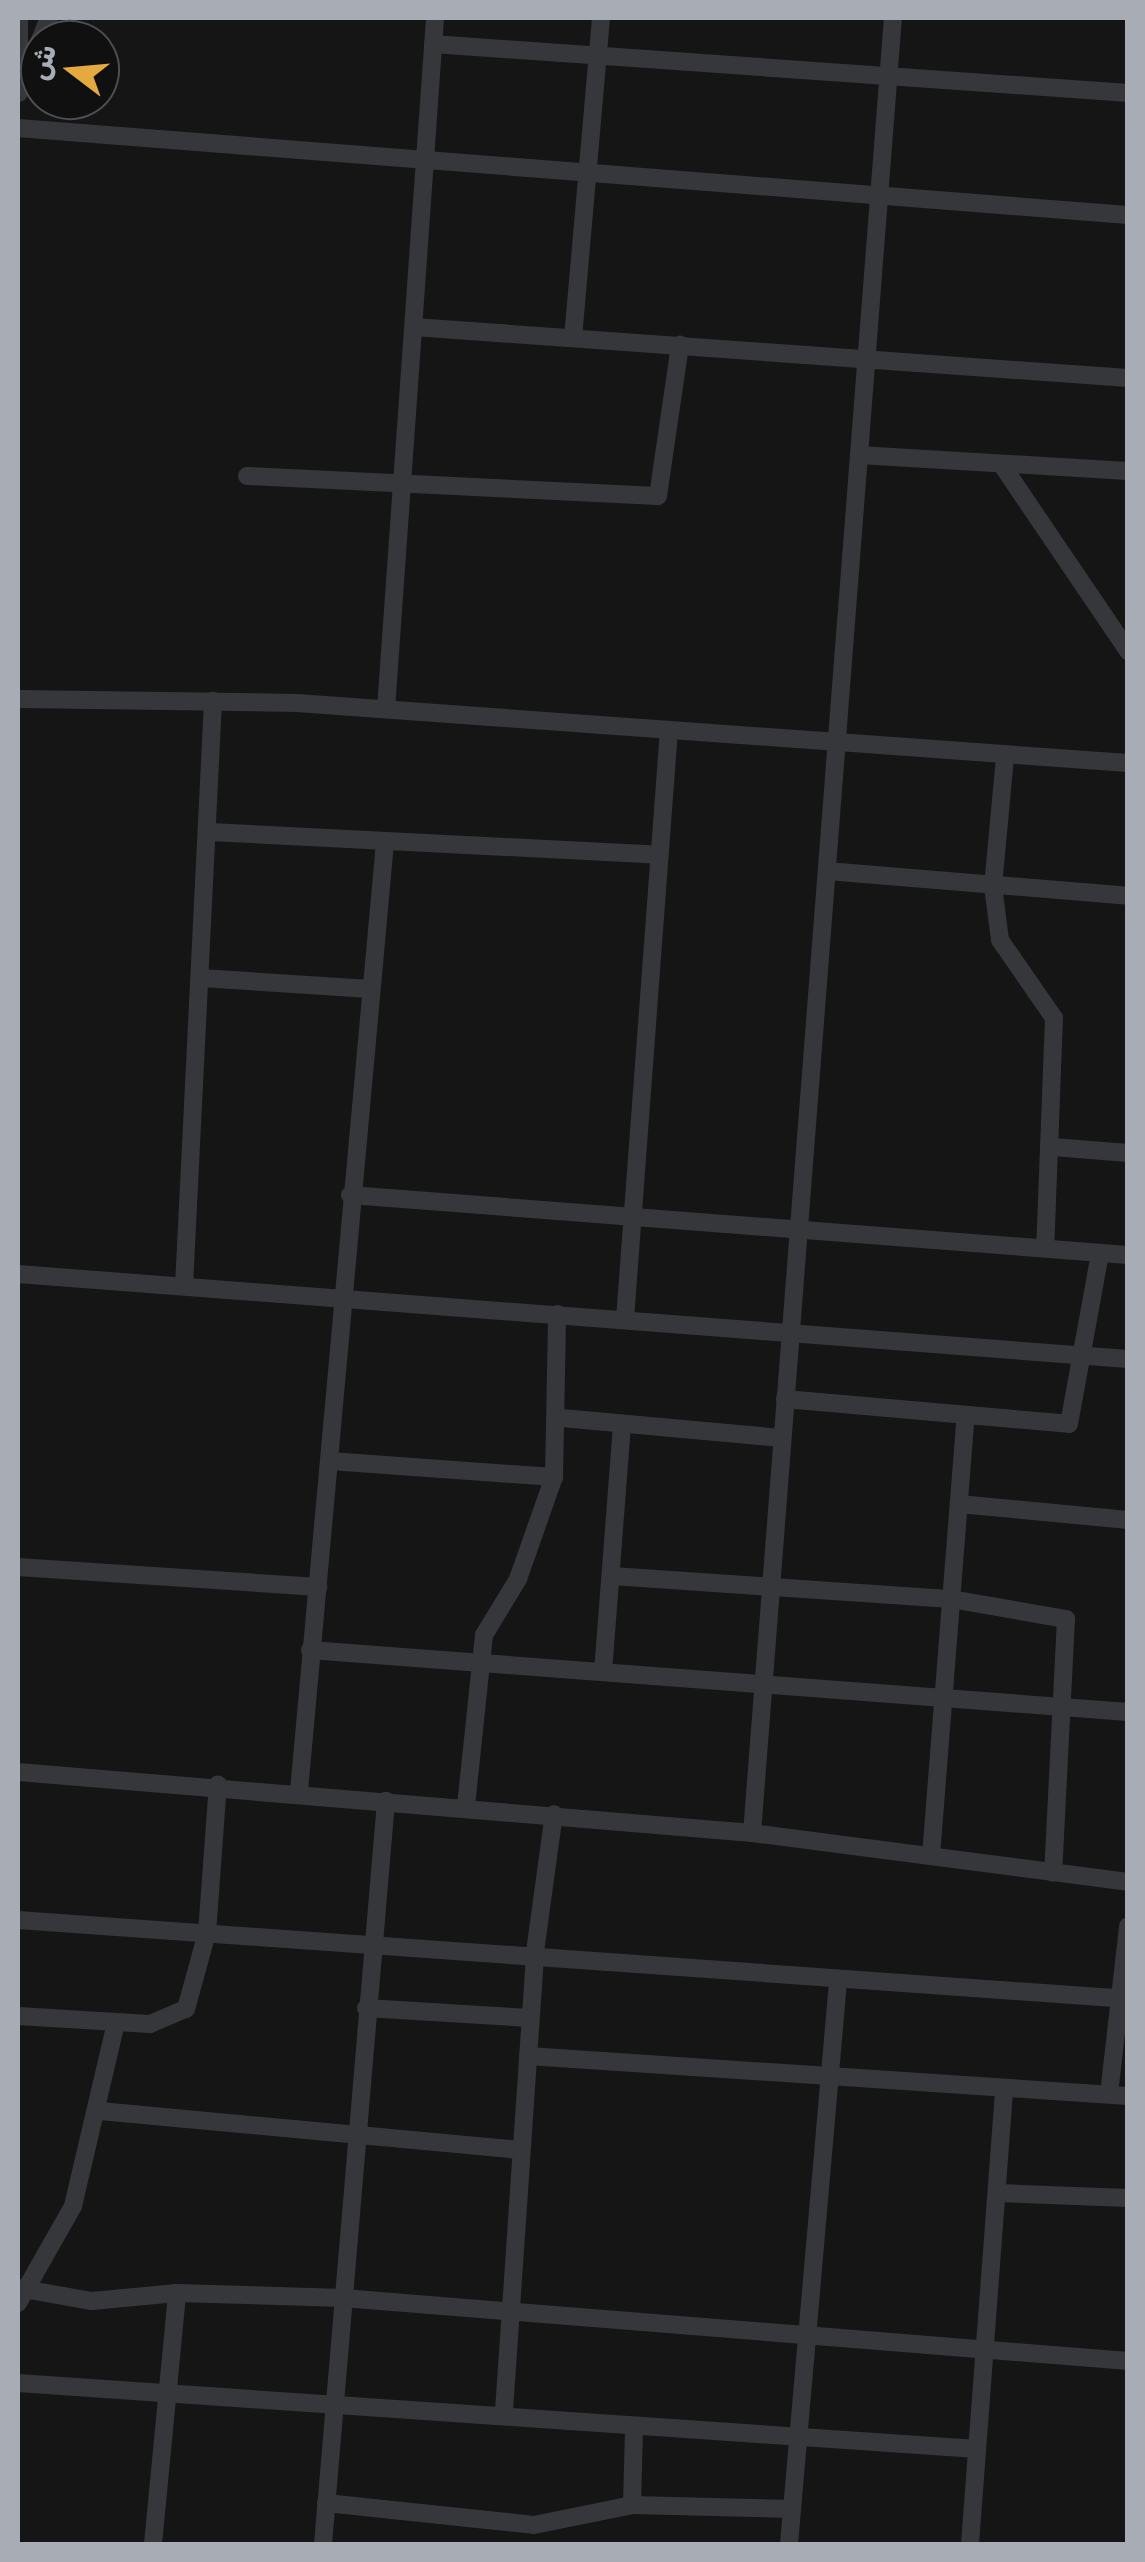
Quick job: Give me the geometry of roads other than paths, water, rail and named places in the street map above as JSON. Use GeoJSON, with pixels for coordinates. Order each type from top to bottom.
{"type":"FeatureCollection","features":[{"type":"Feature","properties":{"kind":"street"},"geometry":{"type":"LineString","coordinates":[[18,18],[18,96]]}},
{"type":"Feature","properties":{"kind":"street"},"geometry":{"type":"LineString","coordinates":[[386,709],[422,162],[436,18]]}},
{"type":"Feature","properties":{"kind":"street"},"geometry":{"type":"LineString","coordinates":[[573,338],[601,18]]}},
{"type":"Feature","properties":{"kind":"street"},"geometry":{"type":"LineString","coordinates":[[752,1832],[893,18]]}},
{"type":"Feature","properties":{"kind":"street"},"geometry":{"type":"LineString","coordinates":[[434,44],[889,71],[1128,92]]}},
{"type":"Feature","properties":{"kind":"street"},"geometry":{"type":"LineString","coordinates":[[18,128],[586,176],[1128,215]]}},
{"type":"Feature","properties":{"kind":"street"},"geometry":{"type":"LineString","coordinates":[[414,327],[1128,378]]}},
{"type":"Feature","properties":{"kind":"street"},"geometry":{"type":"LineString","coordinates":[[247,476],[400,490],[658,496],[680,345]]}},
{"type":"Feature","properties":{"kind":"street"},"geometry":{"type":"LineString","coordinates":[[859,455],[1128,471]]}},
{"type":"Feature","properties":{"kind":"street"},"geometry":{"type":"LineString","coordinates":[[1002,465],[1128,650]]}},
{"type":"Feature","properties":{"kind":"street"},"geometry":{"type":"LineString","coordinates":[[18,699],[214,701],[386,709],[1128,763]]}},
{"type":"Feature","properties":{"kind":"street"},"geometry":{"type":"LineString","coordinates":[[184,1286],[214,701]]}},
{"type":"Feature","properties":{"kind":"street"},"geometry":{"type":"LineString","coordinates":[[625,1319],[668,730]]}},
{"type":"Feature","properties":{"kind":"street"},"geometry":{"type":"LineString","coordinates":[[1005,757],[994,886],[1006,955],[1054,1018],[1053,1147],[1044,1248]]}},
{"type":"Feature","properties":{"kind":"street"},"geometry":{"type":"LineString","coordinates":[[210,832],[660,855]]}},
{"type":"Feature","properties":{"kind":"street"},"geometry":{"type":"LineString","coordinates":[[298,1791],[385,842]]}},
{"type":"Feature","properties":{"kind":"street"},"geometry":{"type":"LineString","coordinates":[[827,870],[1128,896]]}},
{"type":"Feature","properties":{"kind":"street"},"geometry":{"type":"LineString","coordinates":[[201,978],[370,990]]}},
{"type":"Feature","properties":{"kind":"street"},"geometry":{"type":"LineString","coordinates":[[1053,1147],[1128,1153]]}},
{"type":"Feature","properties":{"kind":"street"},"geometry":{"type":"LineString","coordinates":[[350,1195],[1128,1256]]}},
{"type":"Feature","properties":{"kind":"street"},"geometry":{"type":"LineString","coordinates":[[785,1400],[1069,1424],[1086,1355],[1100,1254]]}},
{"type":"Feature","properties":{"kind":"street"},"geometry":{"type":"LineString","coordinates":[[18,1274],[1128,1359]]}},
{"type":"Feature","properties":{"kind":"street"},"geometry":{"type":"LineString","coordinates":[[466,1806],[480,1662],[489,1616],[518,1578],[554,1477],[562,1418],[556,1314]]}},
{"type":"Feature","properties":{"kind":"street"},"geometry":{"type":"LineString","coordinates":[[931,1856],[966,1416]]}},
{"type":"Feature","properties":{"kind":"street"},"geometry":{"type":"LineString","coordinates":[[562,1418],[780,1438]]}},
{"type":"Feature","properties":{"kind":"street"},"geometry":{"type":"LineString","coordinates":[[603,1672],[622,1424]]}},
{"type":"Feature","properties":{"kind":"street"},"geometry":{"type":"LineString","coordinates":[[330,1461],[554,1477]]}},
{"type":"Feature","properties":{"kind":"street"},"geometry":{"type":"LineString","coordinates":[[959,1504],[1128,1520]]}},
{"type":"Feature","properties":{"kind":"street"},"geometry":{"type":"LineString","coordinates":[[18,1566],[318,1587]]}},
{"type":"Feature","properties":{"kind":"street"},"geometry":{"type":"LineString","coordinates":[[612,1576],[951,1599],[1066,1619],[1065,1707],[1052,1873]]}},
{"type":"Feature","properties":{"kind":"street"},"geometry":{"type":"LineString","coordinates":[[310,1650],[1128,1712]]}},
{"type":"Feature","properties":{"kind":"street"},"geometry":{"type":"LineString","coordinates":[[18,1772],[218,1784],[752,1832],[1128,1882]]}},
{"type":"Feature","properties":{"kind":"street"},"geometry":{"type":"LineString","coordinates":[[18,2016],[150,2024],[186,2009],[207,1932],[218,1784]]}},
{"type":"Feature","properties":{"kind":"street"},"geometry":{"type":"LineString","coordinates":[[323,2544],[354,2140],[386,1801]]}},
{"type":"Feature","properties":{"kind":"street"},"geometry":{"type":"LineString","coordinates":[[504,2411],[535,1952],[554,1814]]}},
{"type":"Feature","properties":{"kind":"street"},"geometry":{"type":"LineString","coordinates":[[18,1920],[535,1952],[838,1982],[1122,1999]]}},
{"type":"Feature","properties":{"kind":"street"},"geometry":{"type":"LineString","coordinates":[[528,2056],[1118,2095],[1128,1926]]}},
{"type":"Feature","properties":{"kind":"street"},"geometry":{"type":"LineString","coordinates":[[789,2544],[838,1982]]}},
{"type":"Feature","properties":{"kind":"street"},"geometry":{"type":"LineString","coordinates":[[366,2008],[530,2018]]}},
{"type":"Feature","properties":{"kind":"street"},"geometry":{"type":"LineString","coordinates":[[116,2023],[100,2111],[73,2206],[21,2294],[92,2301],[177,2293],[343,2298],[806,2332],[1128,2361]]}},
{"type":"Feature","properties":{"kind":"street"},"geometry":{"type":"LineString","coordinates":[[970,2544],[1004,2089]]}},
{"type":"Feature","properties":{"kind":"street"},"geometry":{"type":"LineString","coordinates":[[100,2111],[354,2140],[520,2150]]}},
{"type":"Feature","properties":{"kind":"street"},"geometry":{"type":"LineString","coordinates":[[998,2193],[1128,2198]]}},
{"type":"Feature","properties":{"kind":"street"},"geometry":{"type":"LineString","coordinates":[[154,2544],[177,2293]]}},
{"type":"Feature","properties":{"kind":"street"},"geometry":{"type":"LineString","coordinates":[[18,2383],[504,2411],[634,2426],[977,2449]]}},
{"type":"Feature","properties":{"kind":"street"},"geometry":{"type":"LineString","coordinates":[[632,2505],[634,2426]]}},
{"type":"Feature","properties":{"kind":"street"},"geometry":{"type":"LineString","coordinates":[[326,2503],[534,2525],[632,2505],[792,2509]]}},
{"type":"Feature","properties":{"kind":"street"},"geometry":{"type":"LineString","coordinates":[[532,2544],[534,2525]]}}]}
